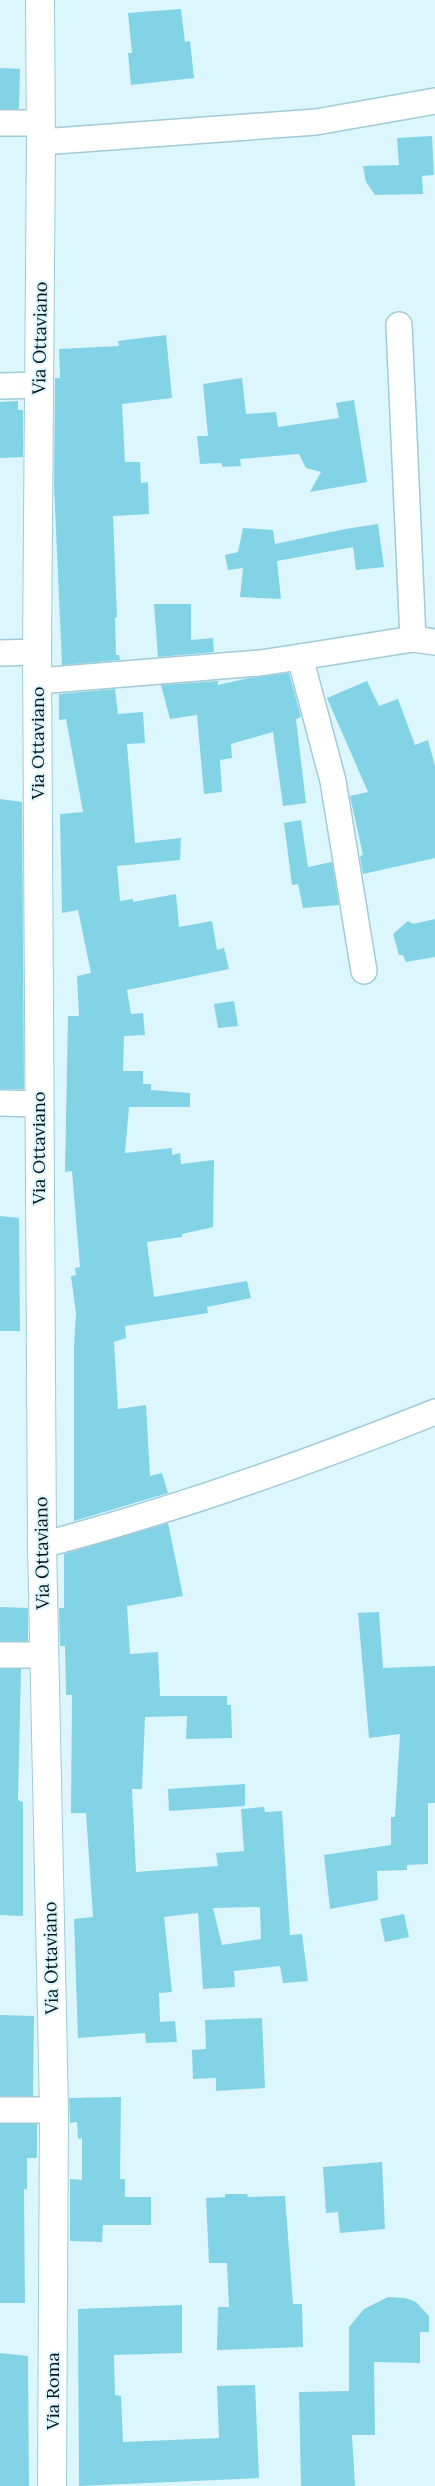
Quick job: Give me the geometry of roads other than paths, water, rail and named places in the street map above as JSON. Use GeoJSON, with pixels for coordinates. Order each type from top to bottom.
{"type":"FeatureCollection","features":[{"type":"Feature","properties":{"kind":"main road","name":"Via Ottaviano"},"geometry":{"type":"LineString","coordinates":[[45,1],[41,132],[36,652],[38,681],[42,1545],[54,2110],[54,2297]]}},
{"type":"Feature","properties":{"kind":"main road","name":"Via Roma"},"geometry":{"type":"LineString","coordinates":[[52,2486],[54,2297]]}},
{"type":"Feature","properties":{"kind":"street"},"geometry":{"type":"LineString","coordinates":[[0,123],[41,132],[316,122],[435,101]]}},
{"type":"Feature","properties":{"kind":"street"},"geometry":{"type":"LineString","coordinates":[[38,681],[260,664],[424,641],[399,326]]}},
{"type":"Feature","properties":{"kind":"street"},"geometry":{"type":"LineString","coordinates":[[0,386],[39,385]]}},
{"type":"Feature","properties":{"kind":"street"},"geometry":{"type":"LineString","coordinates":[[0,653],[36,652]]}},
{"type":"Feature","properties":{"kind":"street"},"geometry":{"type":"LineString","coordinates":[[300,657],[333,781],[364,971]]}},
{"type":"Feature","properties":{"kind":"street"},"geometry":{"type":"LineString","coordinates":[[0,1103],[39,1104]]}},
{"type":"Feature","properties":{"kind":"street"},"geometry":{"type":"LineString","coordinates":[[42,1545],[102,1529],[344,1448],[435,1412]]}},
{"type":"Feature","properties":{"kind":"street"},"geometry":{"type":"LineString","coordinates":[[0,1655],[44,1655]]}},
{"type":"Feature","properties":{"kind":"street"},"geometry":{"type":"LineString","coordinates":[[0,2110],[54,2110]]}}]}
